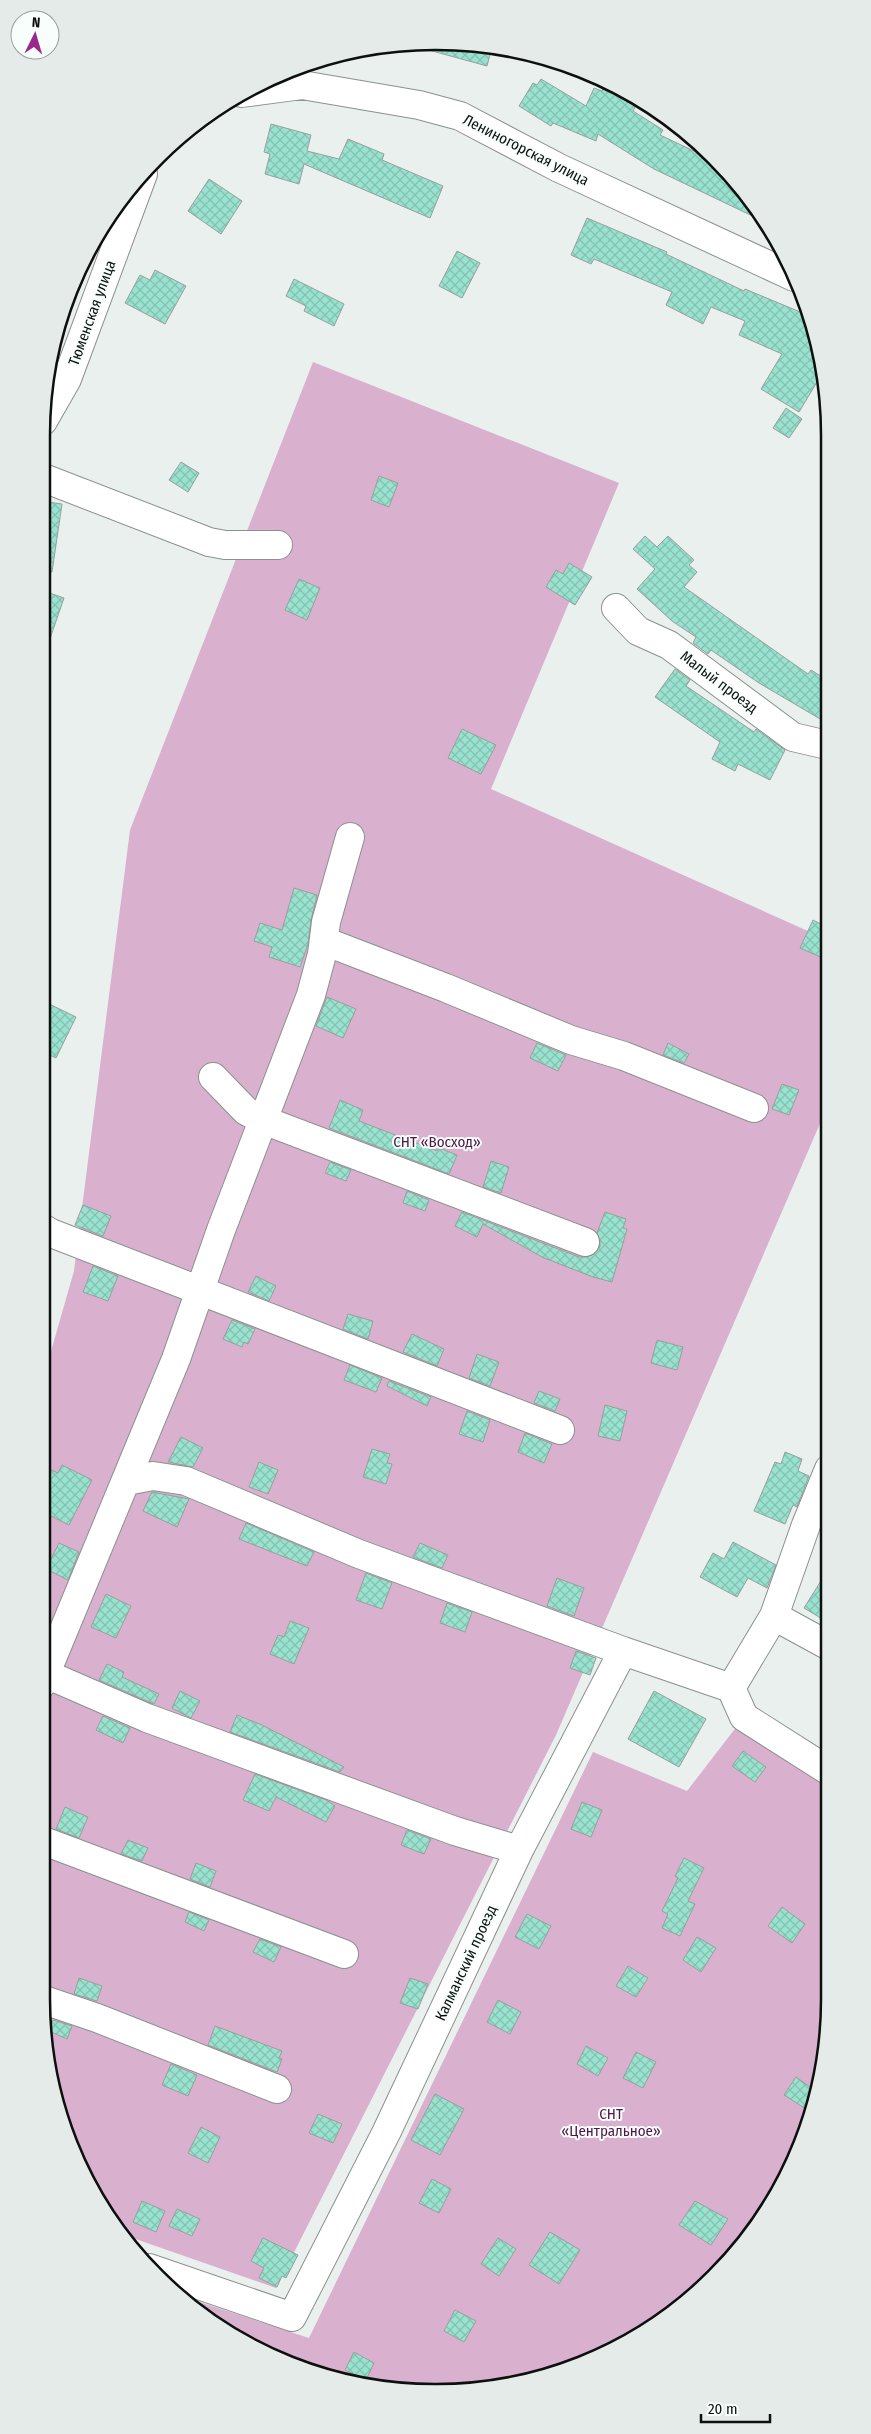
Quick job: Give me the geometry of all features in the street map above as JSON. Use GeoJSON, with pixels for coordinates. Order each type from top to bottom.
{"type":"FeatureCollection","features":[{"type":"Feature","properties":{"kind":"street","name":"Лениногорская улица"},"geometry":{"type":"LineString","coordinates":[[265,90],[302,85],[419,105],[460,116],[559,168],[785,273]]}},
{"type":"Feature","properties":{"kind":"street","name":"Тюменская улица"},"geometry":{"type":"LineString","coordinates":[[51,406],[67,379],[136,194]]}},
{"type":"Feature","properties":{"kind":"street"},"geometry":{"type":"LineString","coordinates":[[50,480],[209,542],[226,545],[278,545]]}},
{"type":"Feature","properties":{"kind":"street","name":"Малый проезд"},"geometry":{"type":"LineString","coordinates":[[616,608],[638,631],[669,645],[793,737],[821,744]]}},
{"type":"Feature","properties":{"kind":"street"},"geometry":{"type":"LineString","coordinates":[[50,1665],[176,1359],[200,1289],[311,995],[324,942],[326,922],[350,837]]}},
{"type":"Feature","properties":{"kind":"street"},"geometry":{"type":"LineString","coordinates":[[324,942],[446,988],[571,1040],[624,1056],[754,1108]]}},
{"type":"Feature","properties":{"kind":"street"},"geometry":{"type":"LineString","coordinates":[[213,1077],[246,1111],[263,1120],[585,1242]]}},
{"type":"Feature","properties":{"kind":"street"},"geometry":{"type":"LineString","coordinates":[[50,1232],[560,1430]]}},
{"type":"Feature","properties":{"kind":"street"},"geometry":{"type":"LineString","coordinates":[[126,1481],[154,1476],[186,1481],[359,1554],[623,1651],[731,1688],[744,1718],[821,1766]]}},
{"type":"Feature","properties":{"kind":"street"},"geometry":{"type":"LineString","coordinates":[[731,1688],[774,1616],[821,1488]]}},
{"type":"Feature","properties":{"kind":"street"},"geometry":{"type":"LineString","coordinates":[[774,1616],[821,1642]]}},
{"type":"Feature","properties":{"kind":"street","name":"Калманский проезд"},"geometry":{"type":"LineString","coordinates":[[166,2274],[292,2317],[387,2131],[519,1850],[623,1651]]}},
{"type":"Feature","properties":{"kind":"street"},"geometry":{"type":"LineString","coordinates":[[50,1682],[455,1831],[519,1850]]}},
{"type":"Feature","properties":{"kind":"street"},"geometry":{"type":"LineString","coordinates":[[50,1843],[344,1954]]}},
{"type":"Feature","properties":{"kind":"street"},"geometry":{"type":"LineString","coordinates":[[50,2002],[97,2018],[276,2089]]}},
{"type":"Feature","properties":{"kind":"green space","name":"СНТ «Восход»"},"geometry":{"type":"Polygon","coordinates":[[[313,362],[619,483],[491,789],[821,937],[821,1121],[556,1735],[276,2288],[135,2239],[115,2213],[79,2146],[63,2098],[53,2049],[50,1999],[50,1355],[74,1271],[130,830],[313,362]]]}},
{"type":"Feature","properties":{"kind":"green space","name":"СНТ «Центральное»"},"geometry":{"type":"Polygon","coordinates":[[[744,1717],[821,1766],[821,1999],[818,2049],[814,2074],[801,2122],[781,2169],[756,2213],[725,2253],[708,2271],[690,2288],[650,2319],[583,2355],[559,2364],[511,2377],[461,2383],[436,2384],[385,2381],[360,2377],[312,2364],[288,2355],[243,2332],[221,2319],[198,2302],[309,2338],[593,1752],[687,1791],[744,1717]]]}},
{"type":"Feature","properties":{"kind":"building"},"geometry":{"type":"Polygon","coordinates":[[[430,50],[490,54],[487,66],[430,50]]]}},
{"type":"Feature","properties":{"kind":"building"},"geometry":{"type":"Polygon","coordinates":[[[541,79],[586,106],[594,88],[602,91],[603,89],[635,106],[633,111],[663,130],[660,135],[697,152],[725,181],[752,216],[654,169],[598,134],[596,141],[553,123],[551,126],[519,106],[533,83],[537,85],[541,79]]]}},
{"type":"Feature","properties":{"kind":"building"},"geometry":{"type":"Polygon","coordinates":[[[271,124],[311,135],[307,151],[339,159],[348,139],[384,154],[382,160],[443,186],[430,218],[304,164],[299,184],[265,174],[270,154],[264,152],[271,124]]]}},
{"type":"Feature","properties":{"kind":"building"},"geometry":{"type":"Polygon","coordinates":[[[209,179],[242,201],[221,234],[188,211],[209,179]]]}},
{"type":"Feature","properties":{"kind":"building"},"geometry":{"type":"Polygon","coordinates":[[[587,218],[667,252],[666,254],[744,291],[745,289],[801,312],[814,360],[817,381],[799,412],[761,389],[782,354],[739,335],[745,321],[711,307],[703,324],[666,305],[672,292],[594,259],[591,264],[571,255],[587,218]]]}},
{"type":"Feature","properties":{"kind":"building"},"geometry":{"type":"Polygon","coordinates":[[[457,251],[480,263],[462,298],[439,286],[457,251]]]}},
{"type":"Feature","properties":{"kind":"building"},"geometry":{"type":"Polygon","coordinates":[[[155,270],[186,286],[165,324],[125,303],[140,275],[150,280],[155,270]]]}},
{"type":"Feature","properties":{"kind":"building"},"geometry":{"type":"Polygon","coordinates":[[[294,279],[344,304],[334,326],[304,311],[306,306],[286,296],[294,279]]]}},
{"type":"Feature","properties":{"kind":"building"},"geometry":{"type":"Polygon","coordinates":[[[786,408],[802,419],[789,438],[773,428],[786,408]]]}},
{"type":"Feature","properties":{"kind":"building"},"geometry":{"type":"Polygon","coordinates":[[[181,462],[199,473],[188,492],[169,480],[181,462]]]}},
{"type":"Feature","properties":{"kind":"building"},"geometry":{"type":"Polygon","coordinates":[[[379,476],[398,483],[389,507],[371,500],[379,476]]]}},
{"type":"Feature","properties":{"kind":"building"},"geometry":{"type":"Polygon","coordinates":[[[50,502],[62,504],[52,572],[50,572],[50,502]]]}},
{"type":"Feature","properties":{"kind":"building"},"geometry":{"type":"Polygon","coordinates":[[[645,536],[657,547],[668,536],[694,560],[689,565],[697,572],[684,587],[808,674],[811,670],[821,676],[821,719],[759,683],[711,650],[708,654],[693,643],[696,637],[672,621],[637,589],[655,569],[633,549],[645,536]]]}},
{"type":"Feature","properties":{"kind":"building"},"geometry":{"type":"Polygon","coordinates":[[[569,563],[592,577],[575,605],[546,587],[556,570],[563,574],[569,563]]]}},
{"type":"Feature","properties":{"kind":"building"},"geometry":{"type":"Polygon","coordinates":[[[299,579],[320,588],[307,620],[285,610],[299,579]]]}},
{"type":"Feature","properties":{"kind":"building"},"geometry":{"type":"Polygon","coordinates":[[[50,593],[64,598],[50,639],[50,593]]]}},
{"type":"Feature","properties":{"kind":"building"},"geometry":{"type":"Polygon","coordinates":[[[675,669],[690,680],[686,686],[754,732],[756,729],[785,750],[770,780],[738,764],[735,771],[712,759],[720,742],[655,697],[675,669]]]}},
{"type":"Feature","properties":{"kind":"building"},"geometry":{"type":"Polygon","coordinates":[[[462,729],[496,745],[481,774],[448,758],[462,729]]]}},
{"type":"Feature","properties":{"kind":"building"},"geometry":{"type":"Polygon","coordinates":[[[294,888],[317,895],[308,944],[300,967],[269,957],[272,947],[254,941],[260,923],[282,930],[294,888]]]}},
{"type":"Feature","properties":{"kind":"building"},"geometry":{"type":"Polygon","coordinates":[[[813,920],[821,924],[821,957],[800,948],[813,920]]]}},
{"type":"Feature","properties":{"kind":"building"},"geometry":{"type":"Polygon","coordinates":[[[327,997],[356,1009],[343,1038],[316,1026],[327,997]]]}},
{"type":"Feature","properties":{"kind":"building"},"geometry":{"type":"Polygon","coordinates":[[[50,1004],[76,1017],[56,1058],[50,1055],[50,1004]]]}},
{"type":"Feature","properties":{"kind":"building"},"geometry":{"type":"Polygon","coordinates":[[[537,1043],[566,1055],[558,1071],[530,1058],[537,1043]]]}},
{"type":"Feature","properties":{"kind":"building"},"geometry":{"type":"Polygon","coordinates":[[[668,1043],[689,1054],[684,1063],[663,1055],[668,1043]]]}},
{"type":"Feature","properties":{"kind":"building"},"geometry":{"type":"Polygon","coordinates":[[[782,1084],[799,1090],[789,1115],[772,1109],[782,1084]]]}},
{"type":"Feature","properties":{"kind":"building"},"geometry":{"type":"Polygon","coordinates":[[[340,1100],[363,1110],[359,1121],[437,1151],[439,1148],[457,1155],[449,1174],[329,1128],[340,1100]]]}},
{"type":"Feature","properties":{"kind":"building"},"geometry":{"type":"Polygon","coordinates":[[[491,1161],[509,1167],[501,1193],[483,1187],[491,1161]]]}},
{"type":"Feature","properties":{"kind":"building"},"geometry":{"type":"Polygon","coordinates":[[[330,1162],[351,1170],[346,1181],[325,1173],[330,1162]]]}},
{"type":"Feature","properties":{"kind":"building"},"geometry":{"type":"Polygon","coordinates":[[[407,1191],[429,1200],[425,1211],[403,1203],[407,1191]]]}},
{"type":"Feature","properties":{"kind":"building"},"geometry":{"type":"Polygon","coordinates":[[[83,1205],[111,1216],[103,1236],[75,1225],[83,1205]]]}},
{"type":"Feature","properties":{"kind":"building"},"geometry":{"type":"Polygon","coordinates":[[[462,1212],[579,1257],[587,1257],[594,1254],[600,1247],[597,1233],[605,1212],[626,1219],[623,1228],[627,1229],[612,1282],[593,1277],[542,1257],[483,1224],[477,1237],[455,1226],[462,1212]]]}},
{"type":"Feature","properties":{"kind":"building"},"geometry":{"type":"Polygon","coordinates":[[[93,1266],[118,1276],[108,1301],[83,1292],[93,1266]]]}},
{"type":"Feature","properties":{"kind":"building"},"geometry":{"type":"Polygon","coordinates":[[[256,1276],[276,1286],[269,1301],[248,1292],[256,1276]]]}},
{"type":"Feature","properties":{"kind":"building"},"geometry":{"type":"Polygon","coordinates":[[[348,1314],[373,1321],[368,1339],[343,1329],[348,1314]]]}},
{"type":"Feature","properties":{"kind":"building"},"geometry":{"type":"Polygon","coordinates":[[[232,1320],[255,1329],[248,1344],[244,1342],[242,1347],[223,1339],[232,1320]]]}},
{"type":"Feature","properties":{"kind":"building"},"geometry":{"type":"Polygon","coordinates":[[[412,1334],[444,1349],[437,1366],[403,1352],[412,1334]]]}},
{"type":"Feature","properties":{"kind":"building"},"geometry":{"type":"Polygon","coordinates":[[[657,1340],[683,1347],[677,1370],[651,1363],[657,1340]]]}},
{"type":"Feature","properties":{"kind":"building"},"geometry":{"type":"Polygon","coordinates":[[[477,1354],[499,1362],[490,1386],[469,1378],[477,1354]]]}},
{"type":"Feature","properties":{"kind":"building"},"geometry":{"type":"Polygon","coordinates":[[[350,1365],[382,1378],[376,1392],[344,1380],[350,1365]]]}},
{"type":"Feature","properties":{"kind":"building"},"geometry":{"type":"Polygon","coordinates":[[[389,1381],[431,1397],[427,1406],[387,1386],[389,1381]]]}},
{"type":"Feature","properties":{"kind":"building"},"geometry":{"type":"Polygon","coordinates":[[[539,1391],[560,1399],[555,1411],[534,1403],[539,1391]]]}},
{"type":"Feature","properties":{"kind":"building"},"geometry":{"type":"Polygon","coordinates":[[[605,1405],[627,1411],[620,1441],[598,1436],[605,1405]]]}},
{"type":"Feature","properties":{"kind":"building"},"geometry":{"type":"Polygon","coordinates":[[[467,1411],[490,1420],[483,1442],[459,1434],[467,1411]]]}},
{"type":"Feature","properties":{"kind":"building"},"geometry":{"type":"Polygon","coordinates":[[[525,1433],[552,1444],[544,1463],[518,1452],[525,1433]]]}},
{"type":"Feature","properties":{"kind":"building"},"geometry":{"type":"Polygon","coordinates":[[[181,1437],[203,1448],[193,1467],[168,1462],[181,1437]]]}},
{"type":"Feature","properties":{"kind":"building"},"geometry":{"type":"Polygon","coordinates":[[[372,1449],[390,1454],[387,1463],[392,1464],[386,1484],[363,1477],[372,1449]]]}},
{"type":"Feature","properties":{"kind":"building"},"geometry":{"type":"Polygon","coordinates":[[[785,1452],[802,1459],[798,1471],[809,1476],[797,1507],[793,1505],[785,1524],[754,1511],[775,1462],[781,1464],[785,1452]]]}},
{"type":"Feature","properties":{"kind":"building"},"geometry":{"type":"Polygon","coordinates":[[[259,1462],[278,1470],[268,1494],[249,1487],[259,1462]]]}},
{"type":"Feature","properties":{"kind":"building"},"geometry":{"type":"Polygon","coordinates":[[[62,1465],[92,1480],[69,1525],[50,1516],[50,1472],[51,1470],[58,1473],[62,1465]]]}},
{"type":"Feature","properties":{"kind":"building"},"geometry":{"type":"Polygon","coordinates":[[[152,1492],[189,1499],[177,1527],[143,1511],[152,1492]]]}},
{"type":"Feature","properties":{"kind":"building"},"geometry":{"type":"Polygon","coordinates":[[[246,1523],[314,1552],[307,1566],[239,1539],[246,1523]]]}},
{"type":"Feature","properties":{"kind":"building"},"geometry":{"type":"Polygon","coordinates":[[[733,1542],[776,1565],[767,1588],[748,1578],[737,1597],[700,1577],[713,1553],[724,1559],[733,1542]]]}},
{"type":"Feature","properties":{"kind":"building"},"geometry":{"type":"Polygon","coordinates":[[[59,1543],[79,1552],[68,1580],[50,1571],[50,1561],[59,1543]]]}},
{"type":"Feature","properties":{"kind":"building"},"geometry":{"type":"Polygon","coordinates":[[[420,1543],[448,1555],[442,1568],[413,1557],[420,1543]]]}},
{"type":"Feature","properties":{"kind":"building"},"geometry":{"type":"Polygon","coordinates":[[[366,1573],[392,1583],[382,1609],[356,1600],[366,1573]]]}},
{"type":"Feature","properties":{"kind":"building"},"geometry":{"type":"Polygon","coordinates":[[[557,1578],[584,1588],[574,1616],[547,1606],[557,1578]]]}},
{"type":"Feature","properties":{"kind":"building"},"geometry":{"type":"Polygon","coordinates":[[[821,1581],[821,1618],[804,1608],[821,1581]]]}},
{"type":"Feature","properties":{"kind":"building"},"geometry":{"type":"Polygon","coordinates":[[[106,1594],[131,1606],[116,1638],[91,1627],[106,1594]]]}},
{"type":"Feature","properties":{"kind":"building"},"geometry":{"type":"Polygon","coordinates":[[[447,1603],[472,1612],[465,1632],[440,1623],[447,1603]]]}},
{"type":"Feature","properties":{"kind":"building"},"geometry":{"type":"Polygon","coordinates":[[[290,1621],[309,1628],[294,1664],[270,1654],[278,1635],[284,1637],[290,1621]]]}},
{"type":"Feature","properties":{"kind":"building"},"geometry":{"type":"Polygon","coordinates":[[[576,1651],[596,1658],[590,1675],[570,1668],[576,1651]]]}},
{"type":"Feature","properties":{"kind":"building"},"geometry":{"type":"Polygon","coordinates":[[[107,1664],[124,1672],[122,1677],[159,1694],[154,1704],[99,1680],[107,1664]]]}},
{"type":"Feature","properties":{"kind":"building"},"geometry":{"type":"Polygon","coordinates":[[[180,1691],[200,1701],[191,1718],[172,1708],[180,1691]]]}},
{"type":"Feature","properties":{"kind":"building"},"geometry":{"type":"Polygon","coordinates":[[[654,1691],[706,1719],[679,1767],[628,1739],[654,1691]]]}},
{"type":"Feature","properties":{"kind":"building"},"geometry":{"type":"Polygon","coordinates":[[[237,1715],[262,1725],[344,1767],[340,1772],[230,1732],[237,1715]]]}},
{"type":"Feature","properties":{"kind":"building"},"geometry":{"type":"Polygon","coordinates":[[[103,1716],[130,1728],[123,1743],[96,1730],[103,1716]]]}},
{"type":"Feature","properties":{"kind":"building"},"geometry":{"type":"Polygon","coordinates":[[[743,1751],[766,1767],[755,1782],[732,1766],[743,1751]]]}},
{"type":"Feature","properties":{"kind":"building"},"geometry":{"type":"Polygon","coordinates":[[[255,1774],[326,1800],[335,1806],[326,1822],[276,1797],[269,1811],[243,1800],[255,1774]]]}},
{"type":"Feature","properties":{"kind":"building"},"geometry":{"type":"Polygon","coordinates":[[[582,1802],[602,1810],[591,1837],[571,1829],[582,1802]]]}},
{"type":"Feature","properties":{"kind":"building"},"geometry":{"type":"Polygon","coordinates":[[[65,1807],[88,1817],[79,1838],[56,1829],[65,1807]]]}},
{"type":"Feature","properties":{"kind":"building"},"geometry":{"type":"Polygon","coordinates":[[[407,1830],[431,1839],[424,1854],[401,1845],[407,1830]]]}},
{"type":"Feature","properties":{"kind":"building"},"geometry":{"type":"Polygon","coordinates":[[[128,1840],[148,1848],[142,1861],[121,1854],[128,1840]]]}},
{"type":"Feature","properties":{"kind":"building"},"geometry":{"type":"Polygon","coordinates":[[[684,1858],[704,1868],[688,1901],[695,1904],[680,1936],[662,1928],[668,1914],[662,1911],[678,1878],[675,1876],[684,1858]]]}},
{"type":"Feature","properties":{"kind":"building"},"geometry":{"type":"Polygon","coordinates":[[[196,1863],[216,1871],[210,1887],[190,1879],[196,1863]]]}},
{"type":"Feature","properties":{"kind":"building"},"geometry":{"type":"Polygon","coordinates":[[[782,1907],[805,1924],[792,1943],[768,1926],[782,1907]]]}},
{"type":"Feature","properties":{"kind":"building"},"geometry":{"type":"Polygon","coordinates":[[[189,1912],[209,1920],[204,1931],[185,1922],[189,1912]]]}},
{"type":"Feature","properties":{"kind":"building"},"geometry":{"type":"Polygon","coordinates":[[[527,1914],[551,1926],[539,1949],[515,1937],[527,1914]]]}},
{"type":"Feature","properties":{"kind":"building"},"geometry":{"type":"Polygon","coordinates":[[[697,1937],[716,1948],[701,1972],[683,1960],[697,1937]]]}},
{"type":"Feature","properties":{"kind":"building"},"geometry":{"type":"Polygon","coordinates":[[[260,1939],[281,1947],[274,1962],[253,1952],[260,1939]]]}},
{"type":"Feature","properties":{"kind":"building"},"geometry":{"type":"Polygon","coordinates":[[[628,1966],[648,1978],[636,1997],[616,1986],[628,1966]]]}},
{"type":"Feature","properties":{"kind":"building"},"geometry":{"type":"Polygon","coordinates":[[[79,1978],[102,1986],[97,2001],[74,1994],[79,1978]]]}},
{"type":"Feature","properties":{"kind":"building"},"geometry":{"type":"Polygon","coordinates":[[[410,1978],[428,1984],[418,2009],[400,2003],[410,1978]]]}},
{"type":"Feature","properties":{"kind":"building"},"geometry":{"type":"Polygon","coordinates":[[[498,2000],[521,2012],[510,2034],[487,2022],[498,2000]]]}},
{"type":"Feature","properties":{"kind":"building"},"geometry":{"type":"Polygon","coordinates":[[[53,2020],[72,2026],[67,2039],[52,2032],[53,2020]]]}},
{"type":"Feature","properties":{"kind":"building"},"geometry":{"type":"Polygon","coordinates":[[[215,2026],[282,2051],[279,2058],[282,2059],[277,2072],[208,2045],[215,2026]]]}},
{"type":"Feature","properties":{"kind":"building"},"geometry":{"type":"Polygon","coordinates":[[[586,2046],[608,2058],[598,2076],[577,2064],[586,2046]]]}},
{"type":"Feature","properties":{"kind":"building"},"geometry":{"type":"Polygon","coordinates":[[[636,2052],[656,2062],[643,2088],[623,2078],[636,2052]]]}},
{"type":"Feature","properties":{"kind":"building"},"geometry":{"type":"Polygon","coordinates":[[[171,2064],[197,2075],[188,2096],[162,2085],[171,2064]]]}},
{"type":"Feature","properties":{"kind":"building"},"geometry":{"type":"Polygon","coordinates":[[[796,2077],[811,2087],[805,2108],[784,2095],[796,2077]]]}},
{"type":"Feature","properties":{"kind":"building"},"geometry":{"type":"Polygon","coordinates":[[[435,2094],[464,2109],[440,2155],[411,2140],[435,2094]]]}},
{"type":"Feature","properties":{"kind":"building"},"geometry":{"type":"Polygon","coordinates":[[[318,2114],[342,2124],[333,2143],[309,2133],[318,2114]]]}},
{"type":"Feature","properties":{"kind":"building"},"geometry":{"type":"Polygon","coordinates":[[[201,2127],[220,2137],[208,2163],[188,2153],[201,2127]]]}},
{"type":"Feature","properties":{"kind":"building"},"geometry":{"type":"Polygon","coordinates":[[[432,2179],[451,2189],[439,2213],[419,2203],[432,2179]]]}},
{"type":"Feature","properties":{"kind":"building"},"geometry":{"type":"Polygon","coordinates":[[[142,2201],[165,2211],[156,2232],[133,2222],[142,2201]]]}},
{"type":"Feature","properties":{"kind":"building"},"geometry":{"type":"Polygon","coordinates":[[[695,2201],[728,2219],[711,2245],[679,2225],[695,2201]]]}},
{"type":"Feature","properties":{"kind":"building"},"geometry":{"type":"Polygon","coordinates":[[[177,2209],[200,2219],[192,2236],[169,2226],[177,2209]]]}},
{"type":"Feature","properties":{"kind":"building"},"geometry":{"type":"Polygon","coordinates":[[[550,2232],[580,2250],[559,2284],[529,2265],[550,2232]]]}},
{"type":"Feature","properties":{"kind":"building"},"geometry":{"type":"Polygon","coordinates":[[[263,2238],[298,2255],[286,2278],[282,2276],[277,2287],[259,2278],[264,2268],[251,2261],[263,2238]]]}},
{"type":"Feature","properties":{"kind":"building"},"geometry":{"type":"Polygon","coordinates":[[[498,2238],[516,2249],[499,2276],[481,2264],[498,2238]]]}},
{"type":"Feature","properties":{"kind":"building"},"geometry":{"type":"Polygon","coordinates":[[[455,2310],[476,2321],[464,2342],[444,2331],[455,2310]]]}},
{"type":"Feature","properties":{"kind":"building"},"geometry":{"type":"Polygon","coordinates":[[[354,2352],[374,2363],[367,2378],[345,2370],[354,2352]]]}}]}
